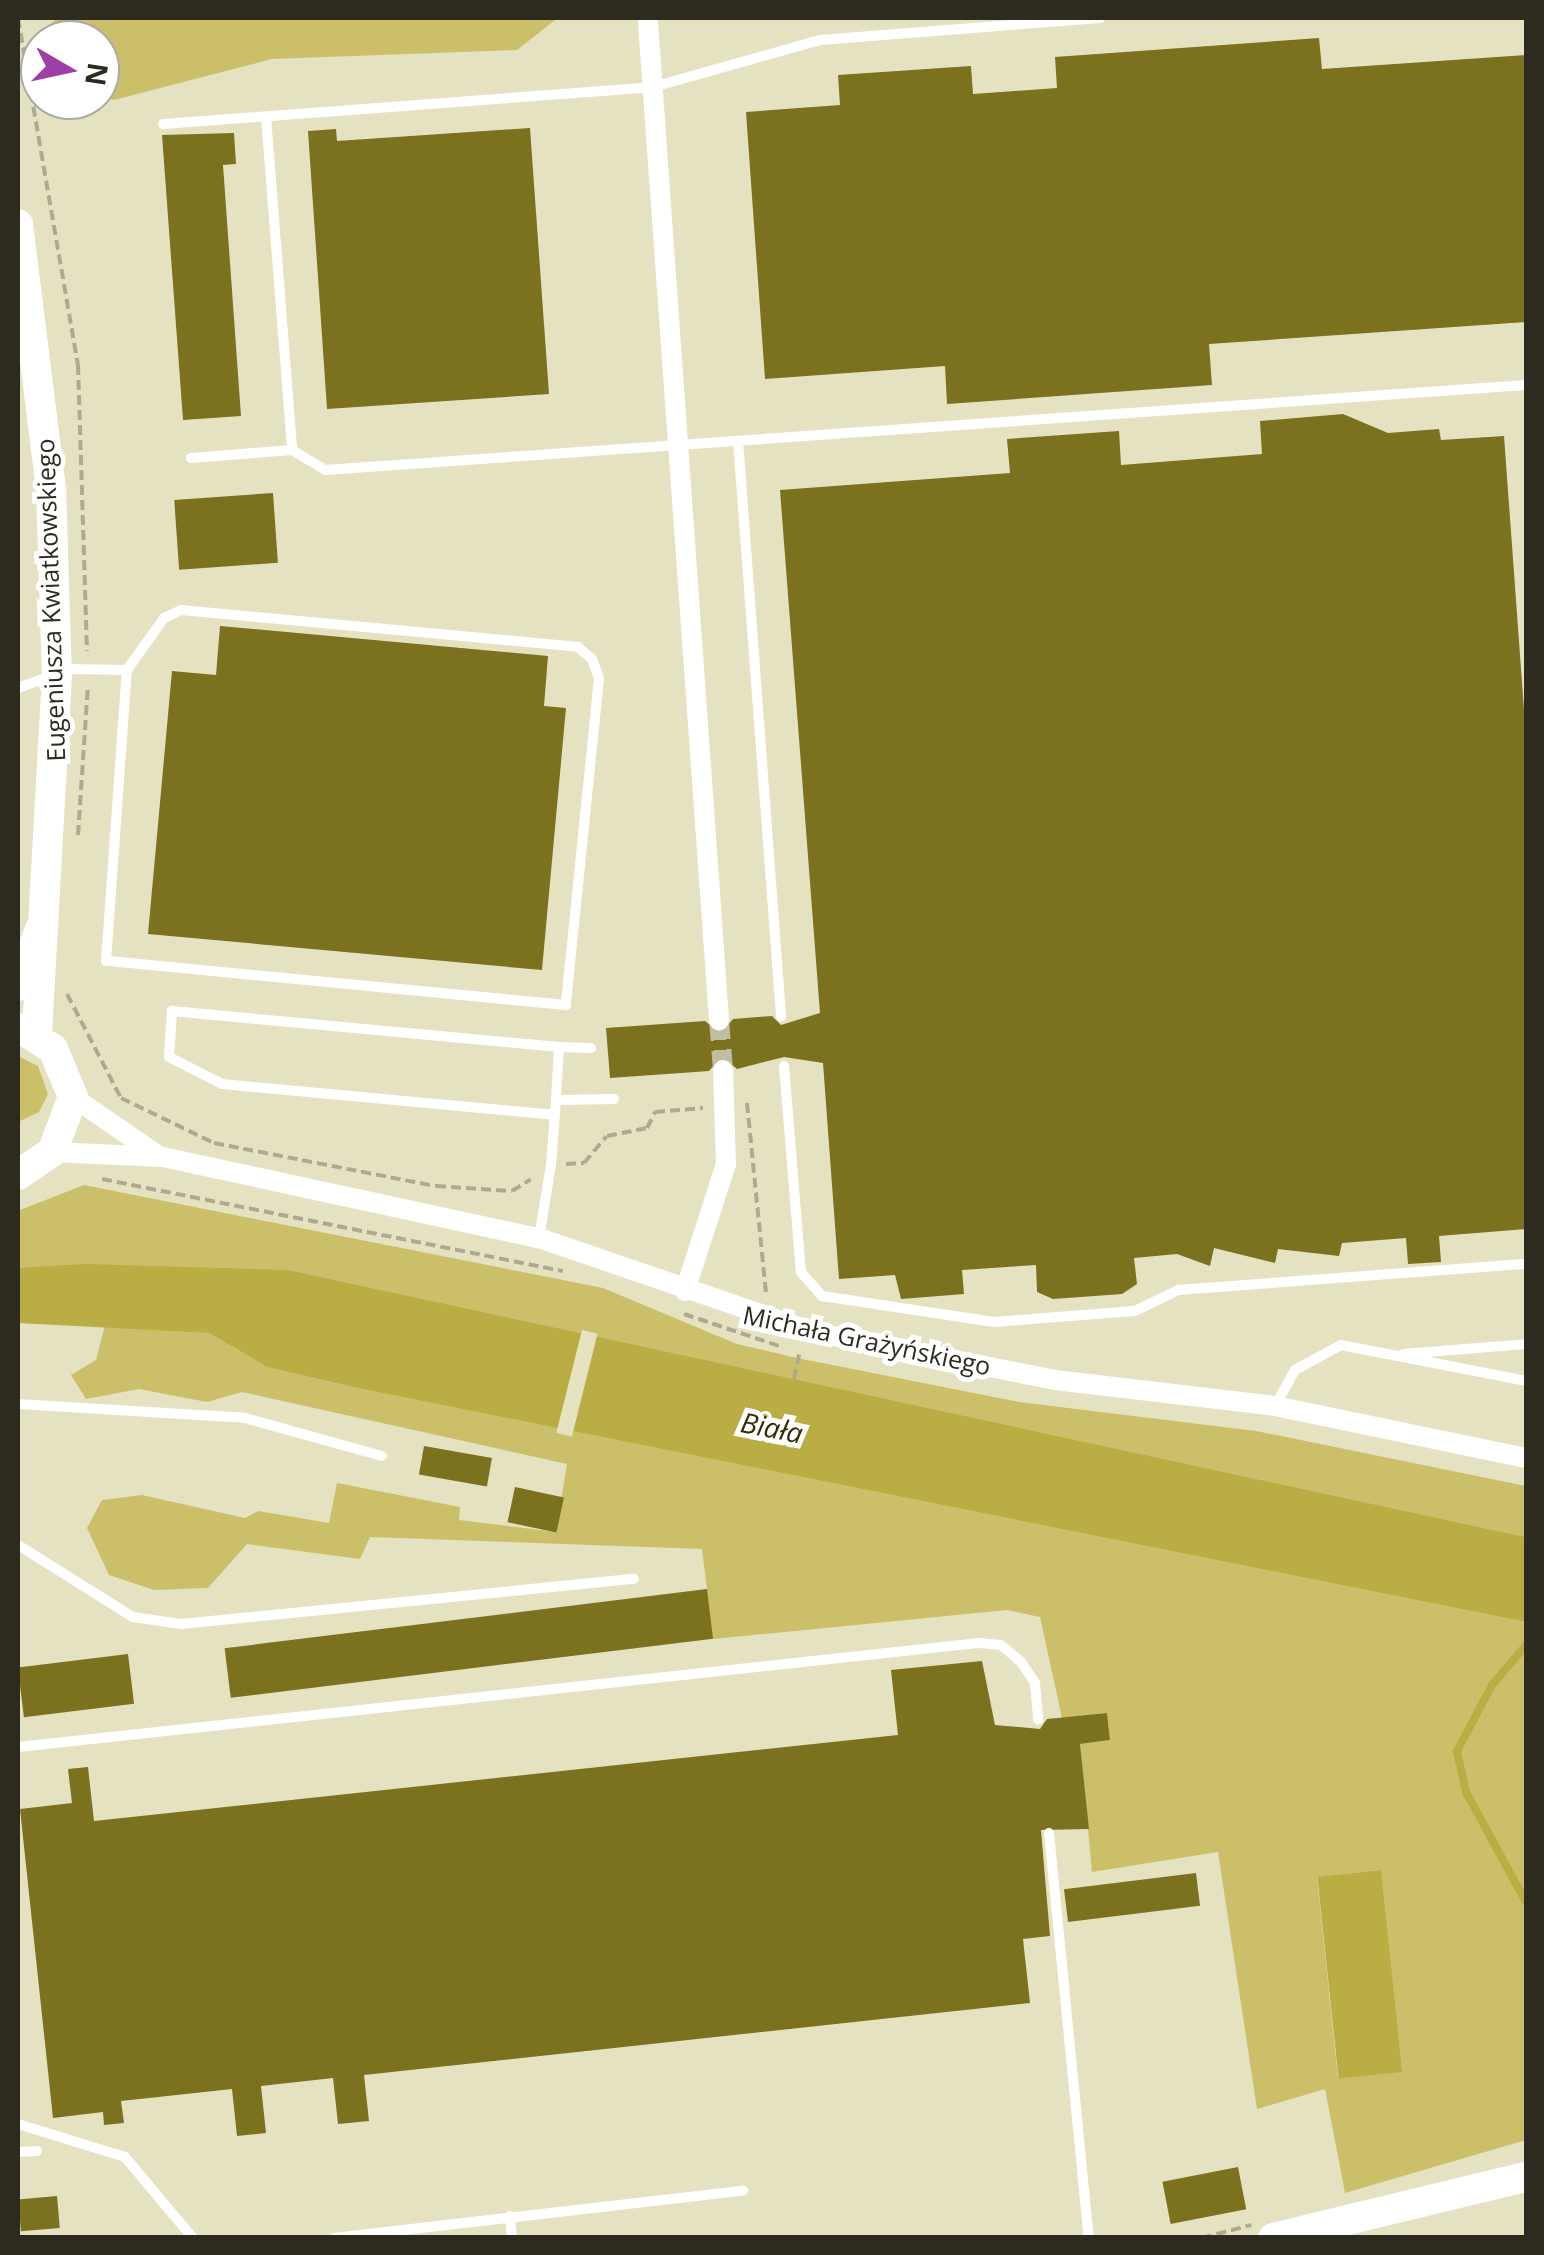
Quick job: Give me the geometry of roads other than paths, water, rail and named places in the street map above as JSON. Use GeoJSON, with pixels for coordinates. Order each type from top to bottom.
{"type":"FeatureCollection","features":[{"type":"Feature","properties":{"kind":"street"},"geometry":{"type":"LineString","coordinates":[[648,22],[720,1020]]}},
{"type":"Feature","properties":{"kind":"street","name":"Eugeniusza Kwiatkowskiego"},"geometry":{"type":"LineString","coordinates":[[18,224],[51,488],[50,862],[27,1031]]}},
{"type":"Feature","properties":{"kind":"street","name":"Eugeniusza Kwiatkowskiego"},"geometry":{"type":"LineString","coordinates":[[18,986],[45,917]]}},
{"type":"Feature","properties":{"kind":"street"},"geometry":{"type":"LineString","coordinates":[[18,1175],[52,1152],[73,1097],[27,1031]]}},
{"type":"Feature","properties":{"kind":"street"},"geometry":{"type":"LineString","coordinates":[[685,1291],[726,1164],[722,1070]]}},
{"type":"Feature","properties":{"kind":"street","name":"Michała Grażyńskiego"},"geometry":{"type":"LineString","coordinates":[[73,1097],[162,1157]]}},
{"type":"Feature","properties":{"kind":"street","name":"Michała Grażyńskiego"},"geometry":{"type":"LineString","coordinates":[[52,1152],[162,1157],[539,1238],[769,1323],[1036,1376],[1275,1406],[1526,1458]]}},
{"type":"Feature","properties":{"kind":"street"},"geometry":{"type":"LineString","coordinates":[[1272,2238],[1526,2177]]}},
{"type":"Feature","properties":{"kind":"lane"},"geometry":{"type":"LineString","coordinates":[[162,124],[653,87],[820,40],[1100,18]]}},
{"type":"Feature","properties":{"kind":"lane"},"geometry":{"type":"LineString","coordinates":[[266,116],[292,450]]}},
{"type":"Feature","properties":{"kind":"lane"},"geometry":{"type":"LineString","coordinates":[[191,458],[292,450],[324,470],[1526,384]]}},
{"type":"Feature","properties":{"kind":"lane"},"geometry":{"type":"LineString","coordinates":[[738,440],[781,1016]]}},
{"type":"Feature","properties":{"kind":"lane"},"geometry":{"type":"LineString","coordinates":[[181,610],[578,646],[599,678],[566,1005],[106,960],[127,670],[164,618],[181,610]]}},
{"type":"Feature","properties":{"kind":"lane"},"geometry":{"type":"LineString","coordinates":[[18,688],[70,669],[127,670]]}},
{"type":"Feature","properties":{"kind":"lane"},"geometry":{"type":"LineString","coordinates":[[554,1115],[222,1084],[169,1057],[172,1012],[591,1048]]}},
{"type":"Feature","properties":{"kind":"lane"},"geometry":{"type":"LineString","coordinates":[[539,1238],[560,1047]]}},
{"type":"Feature","properties":{"kind":"lane"},"geometry":{"type":"LineString","coordinates":[[784,1066],[801,1272],[822,1296],[994,1322],[1135,1311],[1178,1290],[1526,1264]]}},
{"type":"Feature","properties":{"kind":"lane"},"geometry":{"type":"LineString","coordinates":[[556,1100],[614,1099]]}},
{"type":"Feature","properties":{"kind":"lane"},"geometry":{"type":"LineString","coordinates":[[1390,1354],[1526,1344]]}},
{"type":"Feature","properties":{"kind":"lane"},"geometry":{"type":"LineString","coordinates":[[1275,1406],[1296,1370],[1330,1347],[1390,1354],[1526,1381]]}},
{"type":"Feature","properties":{"kind":"lane"},"geometry":{"type":"LineString","coordinates":[[18,1404],[245,1418],[382,1456]]}},
{"type":"Feature","properties":{"kind":"lane"},"geometry":{"type":"LineString","coordinates":[[18,1545],[134,1617],[181,1624],[634,1579]]}},
{"type":"Feature","properties":{"kind":"lane"},"geometry":{"type":"LineString","coordinates":[[18,1746],[979,1643],[1001,1645],[1021,1662],[1035,1682],[1038,1720]]}},
{"type":"Feature","properties":{"kind":"lane"},"geometry":{"type":"LineString","coordinates":[[1049,1833],[1089,2238]]}},
{"type":"Feature","properties":{"kind":"lane"},"geometry":{"type":"LineString","coordinates":[[18,2124],[125,2157],[193,2238]]}},
{"type":"Feature","properties":{"kind":"lane"},"geometry":{"type":"LineString","coordinates":[[18,2152],[37,2151]]}},
{"type":"Feature","properties":{"kind":"lane"},"geometry":{"type":"LineString","coordinates":[[334,2238],[742,2191]]}},
{"type":"Feature","properties":{"kind":"lane"},"geometry":{"type":"LineString","coordinates":[[510,2216],[512,2238]]}},
{"type":"Feature","properties":{"kind":"water","name":"Biała"},"geometry":{"type":"Polygon","coordinates":[[[84,1264],[289,1270],[1526,1537],[1526,1622],[357,1388],[267,1367],[209,1333],[18,1323],[18,1268],[84,1264]]]}},
{"type":"Feature","properties":{"kind":"water"},"geometry":{"type":"Polygon","coordinates":[[[1381,1870],[1402,2072],[1339,2079],[1317,1877],[1381,1870]]]}},
{"type":"Feature","properties":{"kind":"waterway"},"geometry":{"type":"LineString","coordinates":[[1526,1645],[1492,1685],[1457,1751],[1466,1792],[1526,1902]]}},
{"type":"Feature","properties":{"kind":"tunnel"},"geometry":{"type":"LineString","coordinates":[[719,1020],[723,1070]]}}]}
